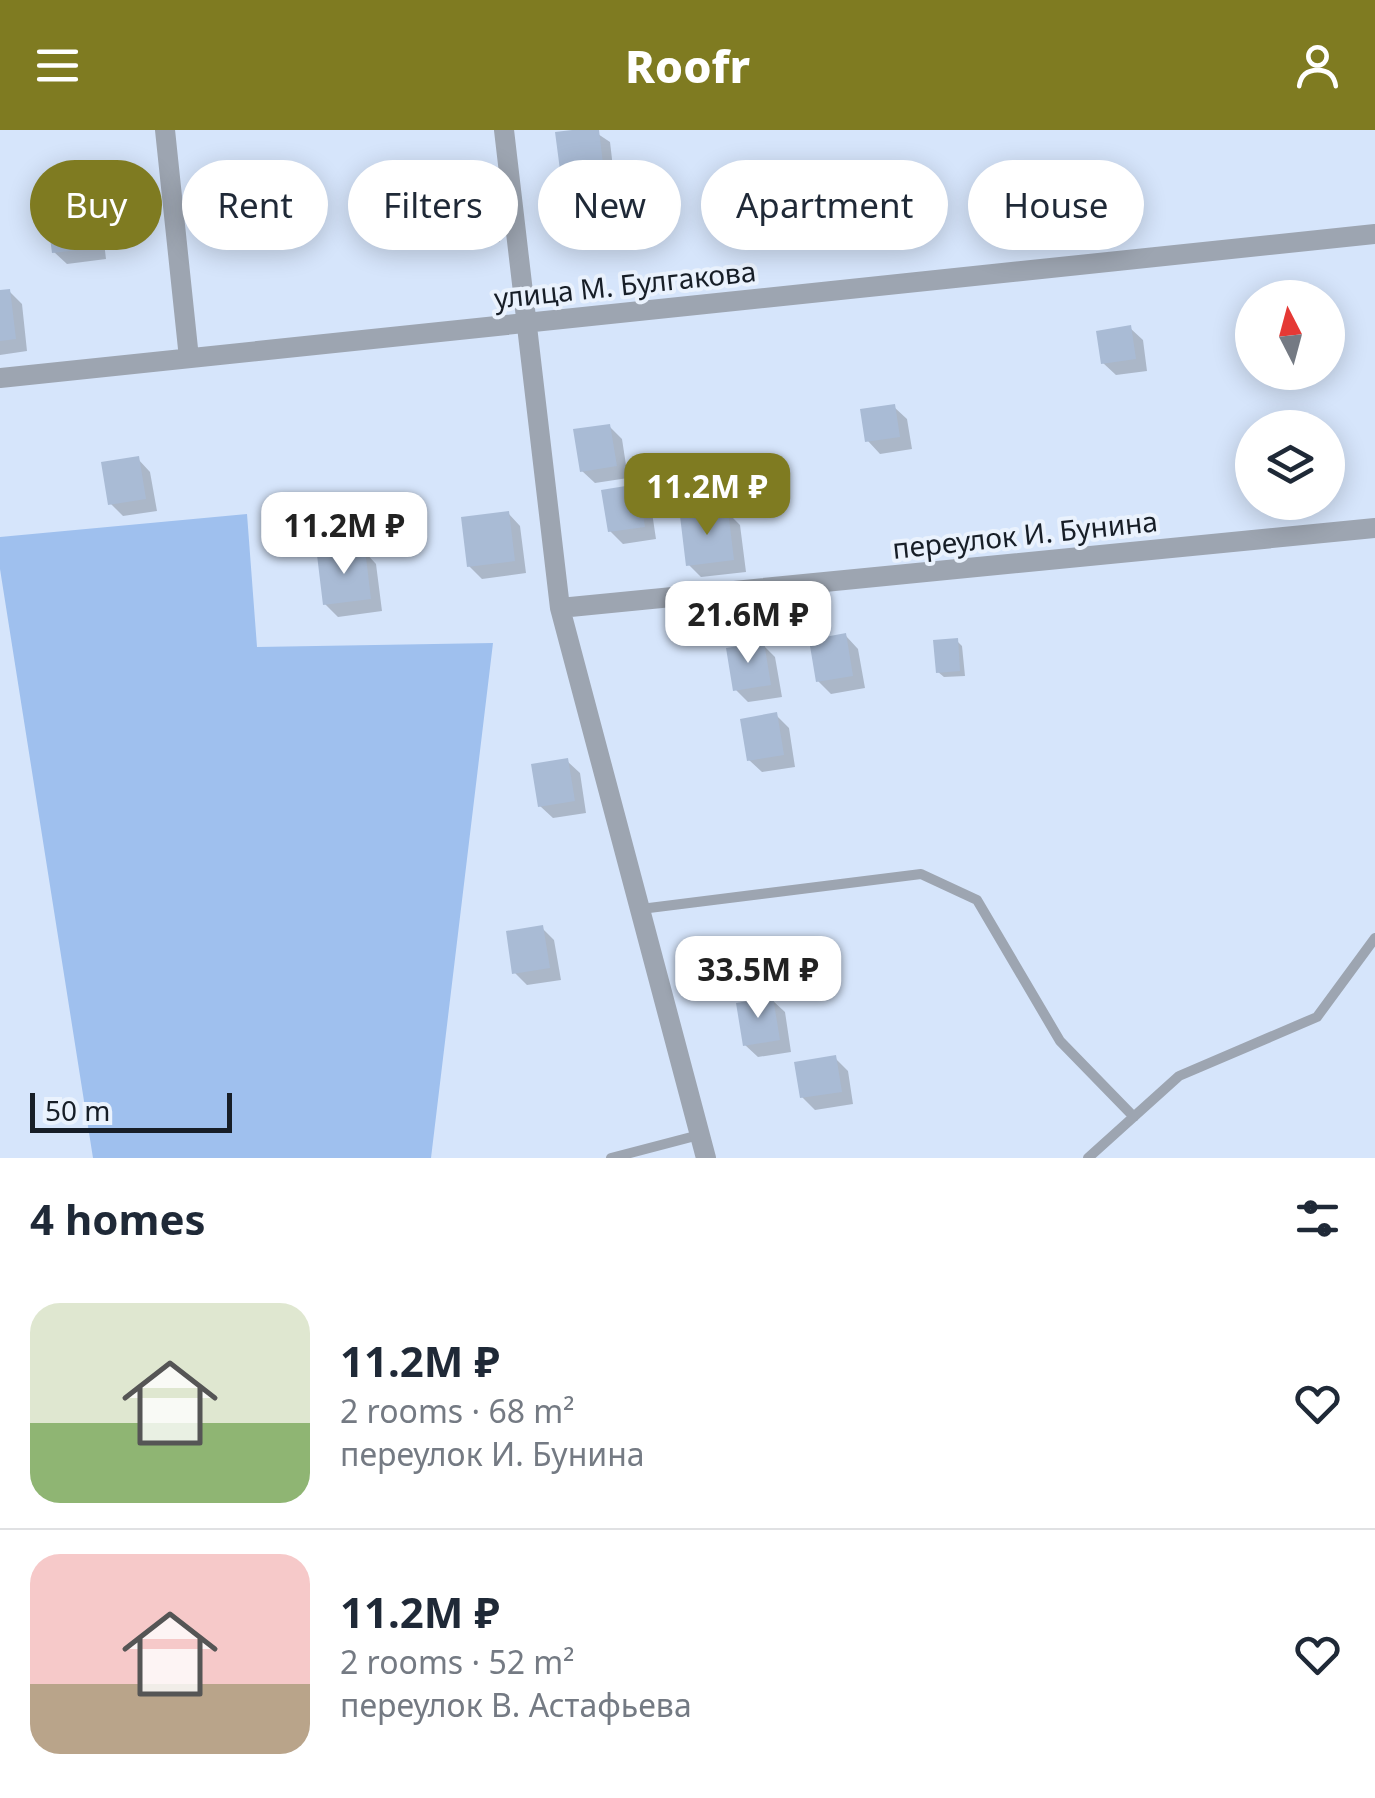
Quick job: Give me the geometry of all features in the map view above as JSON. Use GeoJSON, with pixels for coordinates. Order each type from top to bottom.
{"type":"FeatureCollection","features":[{"type":"Feature","properties":{"kind":"street"},"geometry":{"type":"LineString","coordinates":[[165,130],[189,358]]}},
{"type":"Feature","properties":{"kind":"street"},"geometry":{"type":"LineString","coordinates":[[504,130],[560,608],[706,1158]]}},
{"type":"Feature","properties":{"kind":"street","name":"улица М. Булгакова"},"geometry":{"type":"LineString","coordinates":[[0,378],[1375,234]]}},
{"type":"Feature","properties":{"kind":"street","name":"переулок И. Бунина"},"geometry":{"type":"LineString","coordinates":[[560,608],[1375,528]]}},
{"type":"Feature","properties":{"kind":"lane"},"geometry":{"type":"LineString","coordinates":[[640,909],[921,874],[977,900],[1060,1041],[1134,1117]]}},
{"type":"Feature","properties":{"kind":"lane"},"geometry":{"type":"LineString","coordinates":[[1088,1158],[1180,1076],[1317,1016],[1375,938]]}},
{"type":"Feature","properties":{"kind":"lane"},"geometry":{"type":"LineString","coordinates":[[611,1158],[700,1135]]}},
{"type":"Feature","properties":{"kind":"shaded area"},"geometry":{"type":"Polygon","coordinates":[[[247,514],[257,647],[493,643],[431,1158],[93,1158],[0,569],[0,537],[247,514]]]}},
{"type":"Feature","properties":{"kind":"building"},"geometry":{"type":"Polygon","coordinates":[[[599,130],[603,160],[559,160],[555,132],[599,130]]]}},
{"type":"Feature","properties":{"kind":"building"},"geometry":{"type":"Polygon","coordinates":[[[10,289],[16,339],[0,341],[0,290],[10,289]]]}},
{"type":"Feature","properties":{"kind":"building"},"geometry":{"type":"Polygon","coordinates":[[[1131,325],[1136,359],[1101,364],[1096,331],[1131,325]]]}},
{"type":"Feature","properties":{"kind":"building"},"geometry":{"type":"Polygon","coordinates":[[[895,404],[900,437],[865,442],[860,409],[895,404]]]}},
{"type":"Feature","properties":{"kind":"building"},"geometry":{"type":"Polygon","coordinates":[[[610,424],[617,466],[580,472],[573,429],[610,424]]]}},
{"type":"Feature","properties":{"kind":"building"},"geometry":{"type":"Polygon","coordinates":[[[139,456],[146,499],[108,505],[101,462],[139,456]]]}},
{"type":"Feature","properties":{"kind":"building"},"geometry":{"type":"Polygon","coordinates":[[[638,484],[645,527],[608,532],[601,490],[638,484]]]}},
{"type":"Feature","properties":{"kind":"building"},"geometry":{"type":"Polygon","coordinates":[[[728,510],[734,560],[686,566],[680,516],[728,510]]]}},
{"type":"Feature","properties":{"kind":"building"},"geometry":{"type":"Polygon","coordinates":[[[509,511],[515,561],[467,567],[461,517],[509,511]]]}},
{"type":"Feature","properties":{"kind":"building"},"geometry":{"type":"Polygon","coordinates":[[[365,549],[371,599],[323,605],[317,555],[365,549]]]}},
{"type":"Feature","properties":{"kind":"building"},"geometry":{"type":"Polygon","coordinates":[[[846,633],[853,676],[816,682],[809,640],[846,633]]]}},
{"type":"Feature","properties":{"kind":"building"},"geometry":{"type":"Polygon","coordinates":[[[958,638],[960,671],[936,673],[933,640],[958,638]]]}},
{"type":"Feature","properties":{"kind":"building"},"geometry":{"type":"Polygon","coordinates":[[[764,642],[771,685],[733,691],[726,648],[764,642]]]}},
{"type":"Feature","properties":{"kind":"building"},"geometry":{"type":"Polygon","coordinates":[[[777,712],[784,755],[747,761],[740,719],[777,712]]]}},
{"type":"Feature","properties":{"kind":"building"},"geometry":{"type":"Polygon","coordinates":[[[568,758],[575,801],[538,807],[531,764],[568,758]]]}},
{"type":"Feature","properties":{"kind":"building"},"geometry":{"type":"Polygon","coordinates":[[[543,925],[550,968],[512,974],[506,931],[543,925]]]}},
{"type":"Feature","properties":{"kind":"building"},"geometry":{"type":"Polygon","coordinates":[[[773,997],[780,1040],[743,1046],[736,1003],[773,997]]]}},
{"type":"Feature","properties":{"kind":"building"},"geometry":{"type":"Polygon","coordinates":[[[836,1055],[842,1092],[800,1098],[794,1062],[836,1055]]]}}]}
